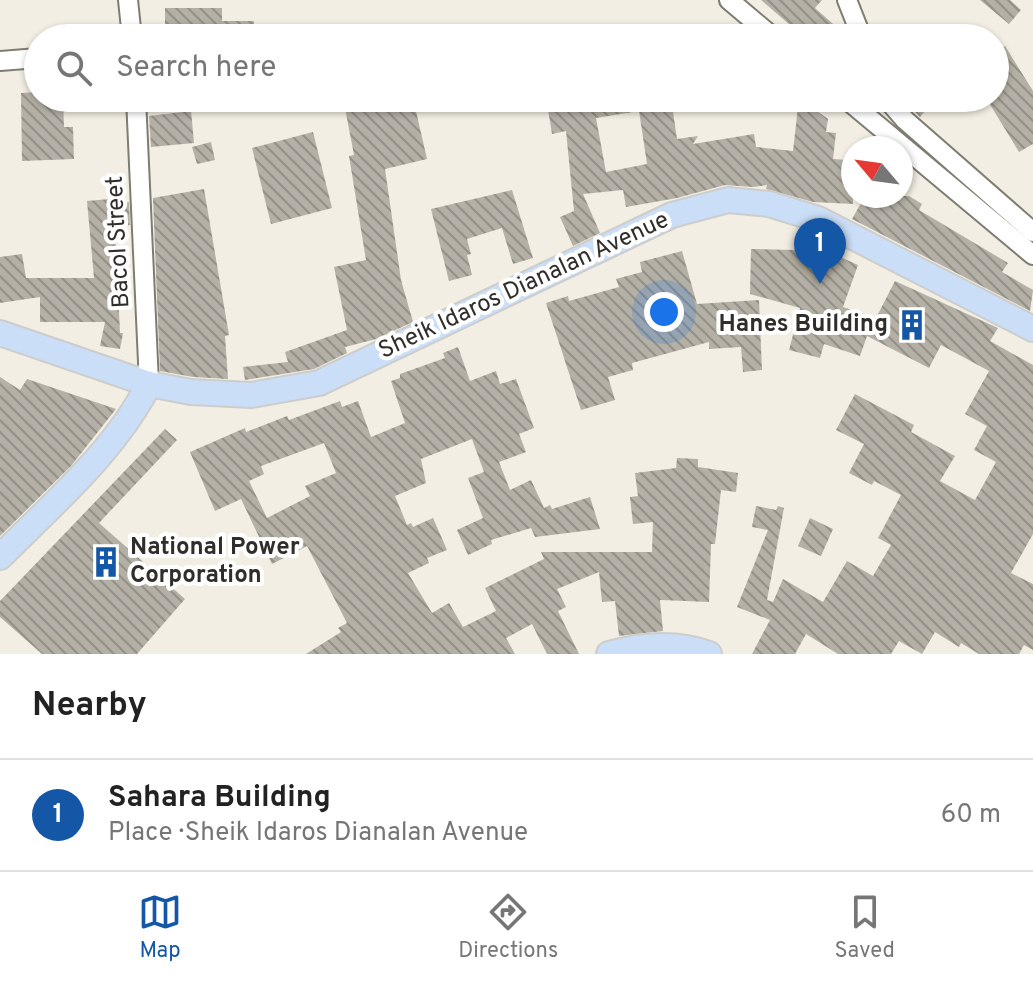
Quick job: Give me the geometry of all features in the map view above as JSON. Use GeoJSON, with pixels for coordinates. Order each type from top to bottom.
{"type":"FeatureCollection","features":[{"type":"Feature","properties":{"kind":"main road","name":"Sheik Idaros Dianalan Avenue"},"geometry":{"type":"LineString","coordinates":[[0,333],[149,384],[191,392],[251,395],[319,383],[672,215],[728,200],[769,204],[818,219],[1033,329]]}},
{"type":"Feature","properties":{"kind":"main road"},"geometry":{"type":"LineString","coordinates":[[0,557],[100,453],[136,410],[149,384]]}},
{"type":"Feature","properties":{"kind":"main road"},"geometry":{"type":"LineString","coordinates":[[609,654],[635,647],[663,646],[697,649],[709,654]]}},
{"type":"Feature","properties":{"kind":"street"},"geometry":{"type":"LineString","coordinates":[[128,0],[131,24]]}},
{"type":"Feature","properties":{"kind":"street"},"geometry":{"type":"LineString","coordinates":[[729,0],[757,24]]}},
{"type":"Feature","properties":{"kind":"street"},"geometry":{"type":"LineString","coordinates":[[847,0],[856,24]]}},
{"type":"Feature","properties":{"kind":"street"},"geometry":{"type":"LineString","coordinates":[[0,61],[24,59]]}},
{"type":"Feature","properties":{"kind":"street","name":"Bacol Street"},"geometry":{"type":"LineString","coordinates":[[137,112],[149,384]]}},
{"type":"Feature","properties":{"kind":"street"},"geometry":{"type":"LineString","coordinates":[[862,112],[1033,255]]}},
{"type":"Feature","properties":{"kind":"street"},"geometry":{"type":"LineString","coordinates":[[898,112],[1033,232]]}},
{"type":"Feature","properties":{"kind":"building"},"geometry":{"type":"Polygon","coordinates":[[[761,0],[822,0],[815,8],[833,24],[789,24],[761,0]]]}},
{"type":"Feature","properties":{"kind":"building"},"geometry":{"type":"Polygon","coordinates":[[[980,0],[1010,0],[1021,10],[1009,24],[980,0]]]}},
{"type":"Feature","properties":{"kind":"building"},"geometry":{"type":"Polygon","coordinates":[[[165,8],[222,8],[222,21],[254,21],[254,24],[165,24],[165,8]]]}},
{"type":"Feature","properties":{"kind":"building"},"geometry":{"type":"Polygon","coordinates":[[[1009,52],[1033,91],[1033,144],[1019,152],[995,112],[1009,112],[1009,52]]]}},
{"type":"Feature","properties":{"kind":"building"},"geometry":{"type":"Polygon","coordinates":[[[21,93],[24,93],[24,112],[63,112],[64,127],[73,127],[74,159],[22,161],[21,93]]]}},
{"type":"Feature","properties":{"kind":"building"},"geometry":{"type":"Polygon","coordinates":[[[191,112],[194,143],[151,147],[149,116],[191,112]]]}},
{"type":"Feature","properties":{"kind":"building"},"geometry":{"type":"Polygon","coordinates":[[[346,112],[416,112],[427,159],[385,169],[401,280],[413,322],[376,339],[345,347],[347,353],[314,369],[245,380],[243,367],[288,362],[285,352],[347,330],[334,267],[366,260],[349,156],[354,155],[346,112]]]}},
{"type":"Feature","properties":{"kind":"building"},"geometry":{"type":"Polygon","coordinates":[[[548,112],[633,112],[596,118],[606,172],[647,164],[639,112],[673,112],[677,139],[698,136],[693,144],[754,134],[756,147],[793,151],[797,112],[818,112],[828,119],[826,132],[836,133],[833,159],[841,160],[841,203],[813,202],[766,189],[767,185],[725,185],[626,207],[623,190],[583,194],[600,233],[573,246],[560,217],[574,211],[566,131],[552,134],[548,112]]]}},
{"type":"Feature","properties":{"kind":"building"},"geometry":{"type":"Polygon","coordinates":[[[313,132],[332,208],[271,224],[252,148],[313,132]]]}},
{"type":"Feature","properties":{"kind":"building"},"geometry":{"type":"Polygon","coordinates":[[[211,142],[215,160],[197,164],[192,147],[211,142]]]}},
{"type":"Feature","properties":{"kind":"building"},"geometry":{"type":"Polygon","coordinates":[[[204,189],[229,335],[225,336],[228,379],[160,371],[153,198],[204,189]]]}},
{"type":"Feature","properties":{"kind":"building"},"geometry":{"type":"Polygon","coordinates":[[[512,190],[533,258],[513,264],[502,228],[467,239],[472,275],[449,281],[431,209],[512,190]]]}},
{"type":"Feature","properties":{"kind":"building"},"geometry":{"type":"Polygon","coordinates":[[[121,198],[121,204],[129,202],[130,225],[115,226],[120,333],[123,333],[120,349],[100,346],[105,322],[40,322],[40,297],[0,303],[0,257],[22,254],[26,278],[94,278],[87,201],[121,198]]]}},
{"type":"Feature","properties":{"kind":"building"},"geometry":{"type":"Polygon","coordinates":[[[913,198],[922,204],[919,210],[1008,263],[1002,272],[1033,290],[1030,311],[852,219],[858,208],[913,208],[913,198]]]}},
{"type":"Feature","properties":{"kind":"building"},"geometry":{"type":"Polygon","coordinates":[[[798,238],[858,265],[843,307],[876,318],[895,281],[998,328],[990,341],[1033,365],[1033,534],[1011,573],[1033,584],[1033,650],[1024,645],[1019,654],[979,654],[961,643],[959,647],[935,632],[922,654],[899,641],[891,654],[838,654],[806,634],[795,654],[752,654],[770,620],[737,607],[768,530],[752,527],[756,506],[776,510],[778,506],[784,508],[767,600],[773,602],[783,579],[823,602],[847,561],[873,576],[891,545],[878,538],[901,495],[849,473],[864,444],[836,430],[855,394],[914,425],[911,432],[955,456],[940,481],[975,500],[996,462],[974,450],[987,426],[965,414],[989,371],[941,345],[929,368],[867,336],[860,356],[824,344],[820,358],[789,350],[800,308],[750,294],[751,249],[796,250],[798,238]]]}},
{"type":"Feature","properties":{"kind":"building"},"geometry":{"type":"Polygon","coordinates":[[[682,251],[697,304],[759,300],[762,370],[743,372],[741,347],[709,349],[709,342],[632,363],[633,370],[608,377],[615,400],[581,410],[546,303],[568,296],[569,301],[619,287],[616,279],[642,272],[640,262],[682,251]]]}},
{"type":"Feature","properties":{"kind":"building"},"geometry":{"type":"Polygon","coordinates":[[[458,347],[470,381],[496,371],[500,384],[516,379],[534,428],[519,434],[526,452],[499,462],[510,490],[531,480],[544,508],[550,505],[552,509],[590,497],[600,529],[535,537],[531,528],[491,540],[492,544],[468,555],[457,530],[483,518],[468,478],[484,472],[472,439],[421,459],[426,483],[395,496],[407,525],[411,523],[413,527],[433,518],[447,550],[427,558],[429,563],[408,573],[432,613],[449,603],[463,627],[496,611],[485,588],[544,559],[541,552],[652,552],[653,522],[633,524],[630,497],[638,496],[635,473],[676,468],[677,458],[698,459],[698,467],[738,473],[736,492],[721,490],[715,544],[711,544],[709,602],[660,600],[663,631],[619,636],[615,601],[602,602],[599,572],[557,589],[566,607],[558,611],[579,654],[547,654],[532,624],[506,638],[515,654],[306,654],[341,632],[338,628],[347,623],[307,546],[272,564],[241,499],[215,511],[190,452],[245,428],[246,432],[287,416],[289,420],[340,401],[342,407],[358,401],[371,437],[405,423],[391,381],[400,378],[400,374],[445,358],[443,353],[458,347]],[[324,443],[261,466],[264,474],[249,481],[267,518],[310,496],[305,486],[336,473],[324,443]]]}},
{"type":"Feature","properties":{"kind":"building"},"geometry":{"type":"Polygon","coordinates":[[[0,377],[20,390],[27,379],[116,409],[71,466],[0,536],[0,377]]]}},
{"type":"Feature","properties":{"kind":"building","name":"National Power Corporation"},"geometry":{"type":"Polygon","coordinates":[[[165,429],[177,440],[99,523],[185,599],[137,654],[42,654],[0,617],[0,601],[165,429]]]}},
{"type":"Feature","properties":{"kind":"building"},"geometry":{"type":"Polygon","coordinates":[[[810,518],[833,529],[821,556],[798,546],[810,518]]]}},
{"type":"Feature","properties":{"kind":"place","name":"Sahara Building"},"geometry":{"type":"Point","coordinates":[820,284]}},
{"type":"Feature","properties":{"kind":"place","name":"Hanes Building"},"geometry":{"type":"Point","coordinates":[912,325]}},
{"type":"Feature","properties":{"kind":"place","name":"National Power Corporation"},"geometry":{"type":"Point","coordinates":[106,562]}}]}
